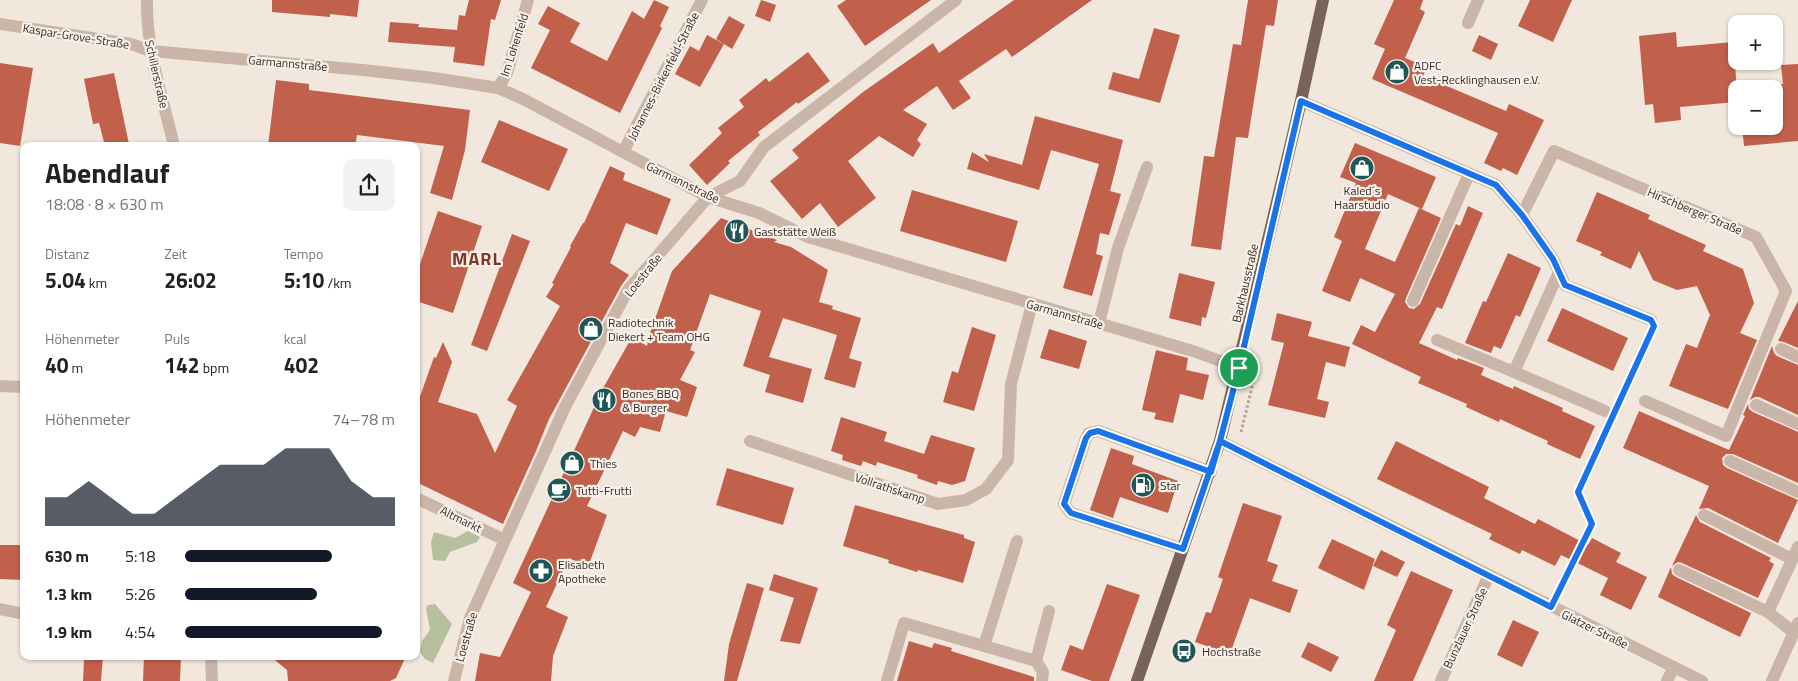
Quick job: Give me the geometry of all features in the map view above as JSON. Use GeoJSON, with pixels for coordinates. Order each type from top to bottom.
{"type":"FeatureCollection","features":[{"type":"Feature","properties":{"kind":"main road","name":"Barkhausstraße"},"geometry":{"type":"LineString","coordinates":[[1137,681],[1211,472],[1220,441],[1239,368],[1323,0]]}},
{"type":"Feature","properties":{"kind":"street","name":"Schillerstraße"},"geometry":{"type":"LineString","coordinates":[[147,0],[147,25],[151,51],[173,142]]}},
{"type":"Feature","properties":{"kind":"street","name":"Im Lohenfeld"},"geometry":{"type":"LineString","coordinates":[[498,88],[507,73],[528,0]]}},
{"type":"Feature","properties":{"kind":"street","name":"Johannes-Birkenfeld-Straße"},"geometry":{"type":"LineString","coordinates":[[623,152],[702,0]]}},
{"type":"Feature","properties":{"kind":"street","name":"Loestraße"},"geometry":{"type":"LineString","coordinates":[[454,681],[470,618],[565,407],[628,290],[708,197],[740,181],[764,147],[956,0]]}},
{"type":"Feature","properties":{"kind":"street"},"geometry":{"type":"LineString","coordinates":[[1468,23],[1478,0]]}},
{"type":"Feature","properties":{"kind":"street","name":"Kaspar-Grove-Straße"},"geometry":{"type":"LineString","coordinates":[[0,24],[131,44],[151,51]]}},
{"type":"Feature","properties":{"kind":"street","name":"Garmannstraße"},"geometry":{"type":"LineString","coordinates":[[151,51],[363,70],[442,79],[498,88],[523,99],[708,197],[759,212],[808,238],[1196,352],[1239,368]]}},
{"type":"Feature","properties":{"kind":"street"},"geometry":{"type":"LineString","coordinates":[[1301,101],[1496,185],[1522,215],[1553,259],[1565,285],[1651,320]]}},
{"type":"Feature","properties":{"kind":"street","name":"Hirschberger Straße"},"geometry":{"type":"LineString","coordinates":[[1522,215],[1554,151],[1756,237],[1786,291],[1726,436],[1645,401]]}},
{"type":"Feature","properties":{"kind":"street"},"geometry":{"type":"LineString","coordinates":[[1099,324],[1118,248],[1148,167]]}},
{"type":"Feature","properties":{"kind":"street"},"geometry":{"type":"LineString","coordinates":[[1413,301],[1469,174]]}},
{"type":"Feature","properties":{"kind":"street"},"geometry":{"type":"LineString","coordinates":[[1514,372],[1559,272]]}},
{"type":"Feature","properties":{"kind":"street","name":"Vollrathskamp"},"geometry":{"type":"LineString","coordinates":[[750,441],[938,504],[966,500],[986,489],[1008,460],[1011,384],[1032,304]]}},
{"type":"Feature","properties":{"kind":"street"},"geometry":{"type":"LineString","coordinates":[[1437,340],[1611,414]]}},
{"type":"Feature","properties":{"kind":"street"},"geometry":{"type":"LineString","coordinates":[[1781,349],[1798,356]]}},
{"type":"Feature","properties":{"kind":"street"},"geometry":{"type":"LineString","coordinates":[[0,386],[20,387]]}},
{"type":"Feature","properties":{"kind":"street"},"geometry":{"type":"LineString","coordinates":[[1756,405],[1798,424]]}},
{"type":"Feature","properties":{"kind":"street"},"geometry":{"type":"LineString","coordinates":[[1183,549],[1096,522],[1071,513],[1067,509],[1064,504],[1086,438],[1090,433],[1098,431],[1211,472]]}},
{"type":"Feature","properties":{"kind":"street","name":"Glatzer Straße"},"geometry":{"type":"LineString","coordinates":[[1220,441],[1702,681]]}},
{"type":"Feature","properties":{"kind":"street"},"geometry":{"type":"LineString","coordinates":[[1730,461],[1798,492]]}},
{"type":"Feature","properties":{"kind":"street","name":"Altmarkt"},"geometry":{"type":"LineString","coordinates":[[420,500],[505,540]]}},
{"type":"Feature","properties":{"kind":"street"},"geometry":{"type":"LineString","coordinates":[[1704,515],[1792,559]]}},
{"type":"Feature","properties":{"kind":"street"},"geometry":{"type":"LineString","coordinates":[[984,646],[1017,541]]}},
{"type":"Feature","properties":{"kind":"street"},"geometry":{"type":"LineString","coordinates":[[1768,612],[1798,547]]}},
{"type":"Feature","properties":{"kind":"street"},"geometry":{"type":"LineString","coordinates":[[1679,570],[1768,612],[1796,628],[1772,681]]}},
{"type":"Feature","properties":{"kind":"street","name":"Bunzlauer Straße"},"geometry":{"type":"LineString","coordinates":[[1441,681],[1489,575]]}},
{"type":"Feature","properties":{"kind":"street"},"geometry":{"type":"LineString","coordinates":[[0,609],[20,614]]}},
{"type":"Feature","properties":{"kind":"street"},"geometry":{"type":"LineString","coordinates":[[1036,661],[1049,611]]}},
{"type":"Feature","properties":{"kind":"street"},"geometry":{"type":"LineString","coordinates":[[887,681],[904,623],[1036,661],[1043,672],[1042,681]]}},
{"type":"Feature","properties":{"kind":"street"},"geometry":{"type":"LineString","coordinates":[[211,660],[212,681]]}},
{"type":"Feature","properties":{"kind":"street"},"geometry":{"type":"LineString","coordinates":[[1667,681],[1674,667]]}},
{"type":"Feature","properties":{"kind":"path"},"geometry":{"type":"LineString","coordinates":[[1551,607],[1592,524],[1578,492],[1611,414],[1649,340],[1654,326],[1651,320]]}},
{"type":"Feature","properties":{"kind":"green space"},"geometry":{"type":"Polygon","coordinates":[[[468,531],[480,537],[477,542],[450,552],[445,561],[433,560],[431,542],[434,532],[455,538],[468,531]]]}},
{"type":"Feature","properties":{"kind":"green space"},"geometry":{"type":"Polygon","coordinates":[[[435,604],[452,624],[433,663],[425,659],[420,652],[422,641],[430,630],[426,608],[428,605],[435,604]]]}},
{"type":"Feature","properties":{"kind":"building"},"geometry":{"type":"Polygon","coordinates":[[[272,0],[359,0],[357,17],[330,14],[330,17],[272,12],[272,0]]]}},
{"type":"Feature","properties":{"kind":"building"},"geometry":{"type":"Polygon","coordinates":[[[469,0],[501,0],[495,20],[491,19],[484,66],[453,62],[455,47],[388,42],[390,22],[419,24],[418,27],[457,30],[459,15],[465,16],[469,0]]]}},
{"type":"Feature","properties":{"kind":"building"},"geometry":{"type":"Polygon","coordinates":[[[654,0],[669,7],[660,26],[662,28],[620,113],[531,68],[550,30],[538,24],[548,6],[580,23],[570,42],[607,61],[632,11],[644,19],[654,0]]]}},
{"type":"Feature","properties":{"kind":"building"},"geometry":{"type":"Polygon","coordinates":[[[761,0],[776,5],[770,22],[755,16],[761,0]]]}},
{"type":"Feature","properties":{"kind":"building"},"geometry":{"type":"Polygon","coordinates":[[[846,0],[931,0],[865,46],[837,6],[846,0]]]}},
{"type":"Feature","properties":{"kind":"building"},"geometry":{"type":"Polygon","coordinates":[[[1014,0],[1092,0],[1012,57],[1006,49],[959,81],[971,98],[953,110],[937,86],[903,110],[927,124],[917,140],[921,144],[913,157],[879,136],[848,161],[876,198],[838,227],[820,203],[802,219],[770,181],[799,158],[792,150],[863,92],[933,43],[939,53],[1014,0]]]}},
{"type":"Feature","properties":{"kind":"building"},"geometry":{"type":"Polygon","coordinates":[[[1248,0],[1278,0],[1274,26],[1266,25],[1248,138],[1236,137],[1221,250],[1191,246],[1204,156],[1214,157],[1233,44],[1241,45],[1248,0]]]}},
{"type":"Feature","properties":{"kind":"building"},"geometry":{"type":"Polygon","coordinates":[[[1394,0],[1423,0],[1420,9],[1425,12],[1405,58],[1427,67],[1423,76],[1506,111],[1509,104],[1544,120],[1517,175],[1503,168],[1501,171],[1484,163],[1498,133],[1372,79],[1385,49],[1374,44],[1394,0]]]}},
{"type":"Feature","properties":{"kind":"building"},"geometry":{"type":"Polygon","coordinates":[[[1530,0],[1572,0],[1553,42],[1518,26],[1530,0]]]}},
{"type":"Feature","properties":{"kind":"building"},"geometry":{"type":"Polygon","coordinates":[[[729,16],[745,25],[732,49],[716,39],[729,16]]]}},
{"type":"Feature","properties":{"kind":"building"},"geometry":{"type":"Polygon","coordinates":[[[1154,28],[1180,35],[1160,103],[1108,89],[1113,72],[1139,79],[1154,28]]]}},
{"type":"Feature","properties":{"kind":"building"},"geometry":{"type":"Polygon","coordinates":[[[1676,32],[1677,47],[1728,42],[1728,70],[1735,70],[1736,80],[1728,80],[1728,103],[1680,107],[1681,120],[1655,123],[1653,104],[1645,105],[1639,36],[1676,32]]]}},
{"type":"Feature","properties":{"kind":"building"},"geometry":{"type":"Polygon","coordinates":[[[707,35],[724,44],[700,87],[675,74],[690,46],[699,51],[707,35]]]}},
{"type":"Feature","properties":{"kind":"building"},"geometry":{"type":"Polygon","coordinates":[[[1479,35],[1498,44],[1491,60],[1472,51],[1479,35]]]}},
{"type":"Feature","properties":{"kind":"building"},"geometry":{"type":"Polygon","coordinates":[[[808,52],[830,81],[798,104],[797,102],[758,132],[760,135],[728,161],[730,163],[707,185],[689,165],[722,133],[718,128],[744,107],[739,100],[766,78],[769,82],[808,52]]]}},
{"type":"Feature","properties":{"kind":"building"},"geometry":{"type":"Polygon","coordinates":[[[0,63],[33,68],[20,146],[0,143],[0,63]]]}},
{"type":"Feature","properties":{"kind":"building"},"geometry":{"type":"Polygon","coordinates":[[[1798,64],[1798,141],[1744,146],[1743,135],[1783,135],[1783,65],[1798,64]]]}},
{"type":"Feature","properties":{"kind":"building"},"geometry":{"type":"Polygon","coordinates":[[[114,73],[129,142],[104,142],[99,123],[93,124],[84,79],[114,73]]]}},
{"type":"Feature","properties":{"kind":"building"},"geometry":{"type":"Polygon","coordinates":[[[276,80],[309,84],[309,90],[470,110],[465,150],[452,200],[430,193],[444,146],[357,135],[356,142],[268,142],[276,80]]]}},
{"type":"Feature","properties":{"kind":"building"},"geometry":{"type":"Polygon","coordinates":[[[1035,116],[1123,140],[1110,191],[1121,194],[1109,235],[1100,233],[1096,254],[1103,256],[1092,296],[1063,288],[1099,164],[1051,150],[1039,190],[967,169],[972,152],[989,162],[984,154],[1022,165],[1035,116]]]}},
{"type":"Feature","properties":{"kind":"building"},"geometry":{"type":"Polygon","coordinates":[[[499,120],[568,149],[549,191],[481,162],[499,120]]]}},
{"type":"Feature","properties":{"kind":"building"},"geometry":{"type":"Polygon","coordinates":[[[1355,143],[1436,177],[1422,209],[1388,194],[1365,249],[1395,262],[1419,208],[1441,218],[1406,298],[1405,302],[1409,308],[1414,309],[1420,304],[1456,224],[1460,226],[1468,206],[1483,213],[1442,309],[1437,307],[1419,343],[1457,360],[1458,358],[1484,368],[1481,375],[1513,389],[1514,386],[1563,408],[1562,411],[1595,426],[1580,459],[1547,444],[1548,441],[1500,419],[1499,422],[1466,407],[1467,404],[1418,383],[1421,377],[1352,344],[1361,325],[1375,332],[1395,294],[1360,278],[1350,302],[1322,291],[1342,241],[1334,237],[1356,183],[1340,177],[1355,143]]]}},
{"type":"Feature","properties":{"kind":"building"},"geometry":{"type":"Polygon","coordinates":[[[610,166],[625,173],[623,180],[671,199],[657,235],[626,223],[610,263],[629,275],[621,286],[549,419],[503,524],[420,484],[420,397],[434,357],[436,358],[443,342],[452,362],[438,402],[477,414],[495,453],[517,406],[507,400],[560,306],[546,297],[554,284],[552,283],[570,246],[584,223],[610,166]]]}},
{"type":"Feature","properties":{"kind":"building"},"geometry":{"type":"Polygon","coordinates":[[[912,190],[1018,221],[1006,262],[900,231],[912,190]]]}},
{"type":"Feature","properties":{"kind":"building"},"geometry":{"type":"Polygon","coordinates":[[[1597,192],[1650,215],[1648,219],[1706,245],[1703,251],[1743,269],[1754,303],[1740,333],[1757,340],[1728,409],[1669,386],[1686,344],[1697,348],[1710,315],[1697,286],[1677,290],[1653,280],[1639,251],[1631,269],[1600,255],[1602,252],[1576,241],[1597,192]]]}},
{"type":"Feature","properties":{"kind":"building"},"geometry":{"type":"Polygon","coordinates":[[[438,211],[482,226],[453,313],[420,302],[420,264],[438,211]]]}},
{"type":"Feature","properties":{"kind":"building"},"geometry":{"type":"Polygon","coordinates":[[[721,218],[777,240],[774,242],[791,247],[828,270],[819,302],[833,306],[832,309],[861,318],[849,358],[862,362],[855,388],[824,379],[837,335],[783,318],[769,357],[812,369],[803,403],[765,392],[770,375],[743,366],[761,311],[710,294],[690,350],[695,352],[680,380],[697,387],[687,417],[666,411],[660,432],[640,427],[635,437],[623,431],[587,506],[607,515],[588,567],[569,558],[546,607],[568,617],[553,656],[551,681],[475,681],[480,653],[500,657],[531,592],[513,583],[602,390],[632,337],[647,346],[672,271],[721,218]]]}},
{"type":"Feature","properties":{"kind":"building"},"geometry":{"type":"Polygon","coordinates":[[[512,234],[530,241],[487,351],[471,345],[512,234]]]}},
{"type":"Feature","properties":{"kind":"building"},"geometry":{"type":"Polygon","coordinates":[[[1508,253],[1541,268],[1520,317],[1516,315],[1501,349],[1494,346],[1491,353],[1465,343],[1483,301],[1486,302],[1508,253]]]}},
{"type":"Feature","properties":{"kind":"building"},"geometry":{"type":"Polygon","coordinates":[[[1179,273],[1215,282],[1206,318],[1202,317],[1201,326],[1169,318],[1179,273]]]}},
{"type":"Feature","properties":{"kind":"building"},"geometry":{"type":"Polygon","coordinates":[[[1798,301],[1798,348],[1778,341],[1798,301]]]}},
{"type":"Feature","properties":{"kind":"building"},"geometry":{"type":"Polygon","coordinates":[[[1562,308],[1628,338],[1613,371],[1547,341],[1562,308]]]}},
{"type":"Feature","properties":{"kind":"building"},"geometry":{"type":"Polygon","coordinates":[[[1277,313],[1312,322],[1308,336],[1350,347],[1345,367],[1326,362],[1317,399],[1329,402],[1325,418],[1268,405],[1284,343],[1271,340],[1277,313]]]}},
{"type":"Feature","properties":{"kind":"building"},"geometry":{"type":"Polygon","coordinates":[[[972,327],[996,335],[974,411],[943,402],[952,371],[958,373],[972,327]]]}},
{"type":"Feature","properties":{"kind":"building"},"geometry":{"type":"Polygon","coordinates":[[[1049,329],[1087,341],[1079,369],[1040,358],[1049,329]]]}},
{"type":"Feature","properties":{"kind":"building"},"geometry":{"type":"Polygon","coordinates":[[[1772,346],[1777,356],[1798,365],[1798,415],[1759,397],[1750,400],[1772,346]]]}},
{"type":"Feature","properties":{"kind":"building"},"geometry":{"type":"Polygon","coordinates":[[[1156,350],[1188,358],[1186,370],[1209,375],[1203,400],[1180,394],[1173,423],[1154,419],[1156,413],[1142,410],[1156,350]]]}},
{"type":"Feature","properties":{"kind":"building"},"geometry":{"type":"Polygon","coordinates":[[[1748,404],[1749,409],[1753,412],[1798,432],[1798,483],[1733,454],[1726,454],[1722,458],[1723,465],[1727,468],[1798,500],[1778,543],[1708,508],[1699,509],[1709,486],[1623,448],[1639,411],[1729,450],[1745,416],[1743,415],[1748,404]]]}},
{"type":"Feature","properties":{"kind":"building"},"geometry":{"type":"Polygon","coordinates":[[[841,417],[887,432],[884,441],[924,454],[931,435],[975,448],[965,481],[952,485],[938,481],[937,485],[917,478],[918,475],[877,462],[876,466],[863,461],[861,466],[842,460],[843,455],[831,451],[841,417]]]}},
{"type":"Feature","properties":{"kind":"building"},"geometry":{"type":"Polygon","coordinates":[[[1396,441],[1489,487],[1484,498],[1535,524],[1538,519],[1588,545],[1592,538],[1621,553],[1616,562],[1647,577],[1631,610],[1600,595],[1608,578],[1561,555],[1555,566],[1522,550],[1520,554],[1489,539],[1492,534],[1377,479],[1396,441]]]}},
{"type":"Feature","properties":{"kind":"building"},"geometry":{"type":"Polygon","coordinates":[[[1111,448],[1134,456],[1132,464],[1178,481],[1168,513],[1120,497],[1113,518],[1090,510],[1111,448]]]}},
{"type":"Feature","properties":{"kind":"building"},"geometry":{"type":"Polygon","coordinates":[[[727,468],[794,488],[783,525],[716,505],[727,468]]]}},
{"type":"Feature","properties":{"kind":"building"},"geometry":{"type":"Polygon","coordinates":[[[1243,503],[1282,516],[1267,561],[1278,565],[1272,581],[1298,590],[1290,613],[1250,598],[1230,654],[1195,642],[1206,612],[1211,613],[1223,579],[1218,577],[1243,503]]]}},
{"type":"Feature","properties":{"kind":"building"},"geometry":{"type":"Polygon","coordinates":[[[855,505],[964,535],[964,538],[975,542],[963,583],[918,570],[917,572],[888,563],[889,560],[843,546],[855,505]]]}},
{"type":"Feature","properties":{"kind":"building"},"geometry":{"type":"Polygon","coordinates":[[[1696,515],[1700,522],[1771,558],[1769,561],[1774,564],[1758,598],[1682,563],[1678,562],[1672,566],[1696,515]]]}},
{"type":"Feature","properties":{"kind":"building"},"geometry":{"type":"Polygon","coordinates":[[[1332,539],[1375,559],[1364,590],[1318,568],[1332,539]]]}},
{"type":"Feature","properties":{"kind":"building"},"geometry":{"type":"Polygon","coordinates":[[[0,545],[20,545],[20,580],[0,579],[0,545]]]}},
{"type":"Feature","properties":{"kind":"building"},"geometry":{"type":"Polygon","coordinates":[[[1381,550],[1405,562],[1397,577],[1373,566],[1381,550]]]}},
{"type":"Feature","properties":{"kind":"building"},"geometry":{"type":"Polygon","coordinates":[[[1671,567],[1672,574],[1676,577],[1751,613],[1740,637],[1658,597],[1671,567]]]}},
{"type":"Feature","properties":{"kind":"building"},"geometry":{"type":"Polygon","coordinates":[[[1411,571],[1453,590],[1413,681],[1374,681],[1396,630],[1387,625],[1411,571]]]}},
{"type":"Feature","properties":{"kind":"building"},"geometry":{"type":"Polygon","coordinates":[[[774,574],[818,588],[800,644],[780,641],[794,598],[769,590],[774,574]]]}},
{"type":"Feature","properties":{"kind":"building"},"geometry":{"type":"Polygon","coordinates":[[[747,583],[764,588],[737,681],[724,681],[729,644],[747,583]]]}},
{"type":"Feature","properties":{"kind":"building"},"geometry":{"type":"Polygon","coordinates":[[[1107,584],[1140,595],[1109,681],[1092,681],[1061,670],[1070,645],[1083,650],[1107,584]]]}},
{"type":"Feature","properties":{"kind":"building"},"geometry":{"type":"Polygon","coordinates":[[[1513,620],[1539,632],[1522,667],[1497,655],[1513,620]]]}},
{"type":"Feature","properties":{"kind":"building"},"geometry":{"type":"Polygon","coordinates":[[[909,641],[932,648],[934,643],[952,648],[951,651],[1034,677],[1034,681],[897,681],[909,641]]]}},
{"type":"Feature","properties":{"kind":"building"},"geometry":{"type":"Polygon","coordinates":[[[1308,642],[1339,657],[1331,672],[1301,657],[1308,642]]]}},
{"type":"Feature","properties":{"kind":"building"},"geometry":{"type":"Polygon","coordinates":[[[84,660],[103,660],[101,681],[83,681],[84,660]]]}},
{"type":"Feature","properties":{"kind":"building"},"geometry":{"type":"Polygon","coordinates":[[[144,660],[181,660],[180,681],[143,681],[144,660]]]}},
{"type":"Feature","properties":{"kind":"building"},"geometry":{"type":"Polygon","coordinates":[[[275,660],[404,660],[396,678],[390,681],[288,681],[287,670],[275,660]]]}},
{"type":"Feature","properties":{"kind":"place","name":"ADFC Vest-Recklinghausen e.V."},"geometry":{"type":"Point","coordinates":[1397,72]}},
{"type":"Feature","properties":{"kind":"place","name":"Kaled´s Haarstudio"},"geometry":{"type":"Point","coordinates":[1362,168]}},
{"type":"Feature","properties":{"kind":"place","name":"Gaststätte Weiß"},"geometry":{"type":"Point","coordinates":[737,231]}},
{"type":"Feature","properties":{"kind":"place","name":"Radiotechnik Diekert + Team OHG"},"geometry":{"type":"Point","coordinates":[591,329]}},
{"type":"Feature","properties":{"kind":"place","name":"Bones BBQ & Burger"},"geometry":{"type":"Point","coordinates":[604,400]}},
{"type":"Feature","properties":{"kind":"place","name":"Thies"},"geometry":{"type":"Point","coordinates":[572,463]}},
{"type":"Feature","properties":{"kind":"place","name":"Star"},"geometry":{"type":"Point","coordinates":[1143,485]}},
{"type":"Feature","properties":{"kind":"place","name":"Tutti-Frutti"},"geometry":{"type":"Point","coordinates":[559,490]}},
{"type":"Feature","properties":{"kind":"place","name":"Elisabeth Apotheke"},"geometry":{"type":"Point","coordinates":[541,571]}},
{"type":"Feature","properties":{"kind":"place","name":"Hochstraße"},"geometry":{"type":"Point","coordinates":[1184,651]}},
{"type":"Feature","properties":{"kind":"district","name":"MARL"},"geometry":{"type":"Point","coordinates":[477,258]}},
{"type":"Feature","properties":{"kind":"route"},"geometry":{"type":"LineString","coordinates":[[1239,368],[1211,472],[1183,549],[1096,522],[1071,513],[1067,509],[1064,504],[1086,438],[1090,433],[1098,431],[1211,472],[1220,441],[1551,607],[1592,524],[1578,492],[1654,326],[1651,320],[1565,285],[1553,259],[1522,215],[1496,185],[1301,101],[1239,368]]}}]}
